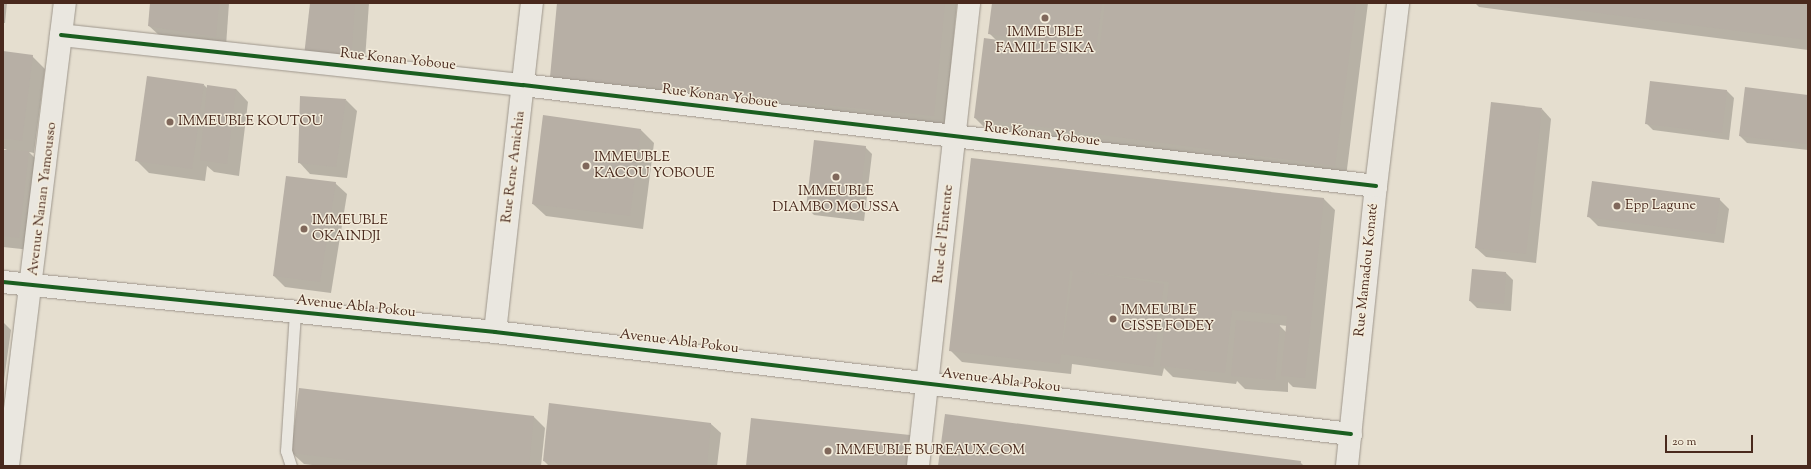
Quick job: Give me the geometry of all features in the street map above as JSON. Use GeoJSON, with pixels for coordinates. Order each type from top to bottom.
{"type":"FeatureCollection","features":[{"type":"Feature","properties":{"kind":"street","name":"Avenue Nanan Yamousso"},"geometry":{"type":"LineString","coordinates":[[8,466],[32,285],[65,3]]}},
{"type":"Feature","properties":{"kind":"street","name":"Rue Rene Amichia"},"geometry":{"type":"LineString","coordinates":[[494,332],[532,3]]}},
{"type":"Feature","properties":{"kind":"street","name":"Rue de l'Entente"},"geometry":{"type":"LineString","coordinates":[[918,466],[969,3]]}},
{"type":"Feature","properties":{"kind":"street","name":"Rue Mamadou Konaté"},"geometry":{"type":"LineString","coordinates":[[1347,466],[1376,186],[1398,3]]}},
{"type":"Feature","properties":{"kind":"street","name":"Rue Konan Yoboue"},"geometry":{"type":"LineString","coordinates":[[61,35],[523,85],[1376,186]]}},
{"type":"Feature","properties":{"kind":"street","name":"Avenue Abla Pokou"},"geometry":{"type":"LineString","coordinates":[[3,282],[494,332],[1351,434]]}},
{"type":"Feature","properties":{"kind":"lane"},"geometry":{"type":"LineString","coordinates":[[291,466],[286,451],[295,312]]}},
{"type":"Feature","properties":{"kind":"building"},"geometry":{"type":"Polygon","coordinates":[[[150,3],[219,3],[216,37],[148,26],[150,3]]]}},
{"type":"Feature","properties":{"kind":"building"},"geometry":{"type":"Polygon","coordinates":[[[310,3],[355,3],[351,62],[304,56],[310,3]]]}},
{"type":"Feature","properties":{"kind":"building"},"geometry":{"type":"Polygon","coordinates":[[[557,3],[945,3],[934,116],[550,77],[557,3]]]}},
{"type":"Feature","properties":{"kind":"building","name":"IMMEUBLE FAMILLE SIKA"},"geometry":{"type":"Polygon","coordinates":[[[992,3],[1102,3],[1096,49],[988,34],[992,3]]]}},
{"type":"Feature","properties":{"kind":"building"},"geometry":{"type":"Polygon","coordinates":[[[1105,3],[1356,3],[1335,166],[974,118],[984,38],[1099,54],[1105,3]]]}},
{"type":"Feature","properties":{"kind":"building"},"geometry":{"type":"Polygon","coordinates":[[[1808,3],[1808,40],[1529,4],[1808,3]]]}},
{"type":"Feature","properties":{"kind":"building"},"geometry":{"type":"Polygon","coordinates":[[[3,51],[33,55],[22,141],[3,138],[3,51]]]}},
{"type":"Feature","properties":{"kind":"building","name":"IMMEUBLE KOUTOU"},"geometry":{"type":"Polygon","coordinates":[[[147,76],[204,84],[192,169],[135,161],[147,76]]]}},
{"type":"Feature","properties":{"kind":"building"},"geometry":{"type":"Polygon","coordinates":[[[1650,81],[1727,90],[1722,133],[1645,124],[1650,81]]]}},
{"type":"Feature","properties":{"kind":"building"},"geometry":{"type":"Polygon","coordinates":[[[207,85],[236,89],[227,164],[200,160],[207,85]]]}},
{"type":"Feature","properties":{"kind":"building"},"geometry":{"type":"Polygon","coordinates":[[[1745,87],[1808,95],[1808,144],[1739,136],[1745,87]]]}},
{"type":"Feature","properties":{"kind":"building"},"geometry":{"type":"Polygon","coordinates":[[[300,96],[346,99],[336,167],[298,163],[300,96]]]}},
{"type":"Feature","properties":{"kind":"building"},"geometry":{"type":"Polygon","coordinates":[[[1491,102],[1542,108],[1526,254],[1475,248],[1491,102]]]}},
{"type":"Feature","properties":{"kind":"building","name":"IMMEUBLE KACOU YOBOUE"},"geometry":{"type":"Polygon","coordinates":[[[543,115],[641,129],[630,216],[532,204],[543,115]]]}},
{"type":"Feature","properties":{"kind":"building","name":"IMMEUBLE DIAMBO MOUSSA"},"geometry":{"type":"Polygon","coordinates":[[[814,140],[866,146],[858,214],[806,208],[814,140]]]}},
{"type":"Feature","properties":{"kind":"building"},"geometry":{"type":"Polygon","coordinates":[[[3,150],[29,151],[19,238],[3,236],[3,150]]]}},
{"type":"Feature","properties":{"kind":"building"},"geometry":{"type":"Polygon","coordinates":[[[971,158],[1324,198],[1305,378],[1281,376],[1287,316],[1232,310],[1225,373],[1160,366],[1169,282],[1077,271],[1164,284],[1153,367],[1061,354],[1060,364],[949,351],[971,158]],[[1070,271],[1062,344],[1063,344],[1073,271],[1070,271]]]}},
{"type":"Feature","properties":{"kind":"building","name":"IMMEUBLE OKAINDJI"},"geometry":{"type":"Polygon","coordinates":[[[286,176],[336,182],[320,282],[273,276],[286,176]]]}},
{"type":"Feature","properties":{"kind":"building"},"geometry":{"type":"Polygon","coordinates":[[[1592,181],[1720,198],[1715,234],[1587,217],[1592,181]]]}},
{"type":"Feature","properties":{"kind":"building"},"geometry":{"type":"Polygon","coordinates":[[[1472,269],[1506,272],[1504,304],[1469,301],[1472,269]]]}},
{"type":"Feature","properties":{"kind":"building"},"geometry":{"type":"Polygon","coordinates":[[[1236,320],[1280,324],[1275,380],[1231,376],[1236,320]]]}},
{"type":"Feature","properties":{"kind":"building"},"geometry":{"type":"Polygon","coordinates":[[[299,388],[534,416],[529,466],[398,466],[291,453],[299,388]]]}},
{"type":"Feature","properties":{"kind":"building"},"geometry":{"type":"Polygon","coordinates":[[[549,403],[711,423],[707,466],[581,466],[543,461],[549,403]]]}},
{"type":"Feature","properties":{"kind":"building"},"geometry":{"type":"Polygon","coordinates":[[[945,414],[1301,461],[1300,466],[938,466],[945,414]]]}},
{"type":"Feature","properties":{"kind":"building","name":"IMMEUBLE BUREAUX.COM"},"geometry":{"type":"Polygon","coordinates":[[[751,418],[910,435],[907,466],[746,466],[751,418]]]}},
{"type":"Feature","properties":{"kind":"cycle path"},"geometry":{"type":"LineString","coordinates":[[61,35],[523,85],[1376,186]]}},
{"type":"Feature","properties":{"kind":"cycle path"},"geometry":{"type":"LineString","coordinates":[[3,282],[495,332],[1351,434]]}},
{"type":"Feature","properties":{"kind":"place","name":"IMMEUBLE FAMILLE SIKA"},"geometry":{"type":"Point","coordinates":[1045,18]}},
{"type":"Feature","properties":{"kind":"place","name":"IMMEUBLE KOUTOU"},"geometry":{"type":"Point","coordinates":[170,122]}},
{"type":"Feature","properties":{"kind":"place","name":"IMMEUBLE KACOU YOBOUE"},"geometry":{"type":"Point","coordinates":[586,166]}},
{"type":"Feature","properties":{"kind":"place","name":"IMMEUBLE DIAMBO MOUSSA"},"geometry":{"type":"Point","coordinates":[836,177]}},
{"type":"Feature","properties":{"kind":"place","name":"Epp Lagune"},"geometry":{"type":"Point","coordinates":[1617,206]}},
{"type":"Feature","properties":{"kind":"place","name":"IMMEUBLE OKAINDJI"},"geometry":{"type":"Point","coordinates":[304,229]}},
{"type":"Feature","properties":{"kind":"place","name":"IMMEUBLE CISSE FODEY"},"geometry":{"type":"Point","coordinates":[1113,319]}},
{"type":"Feature","properties":{"kind":"place","name":"IMMEUBLE BUREAUX.COM"},"geometry":{"type":"Point","coordinates":[828,451]}}]}
